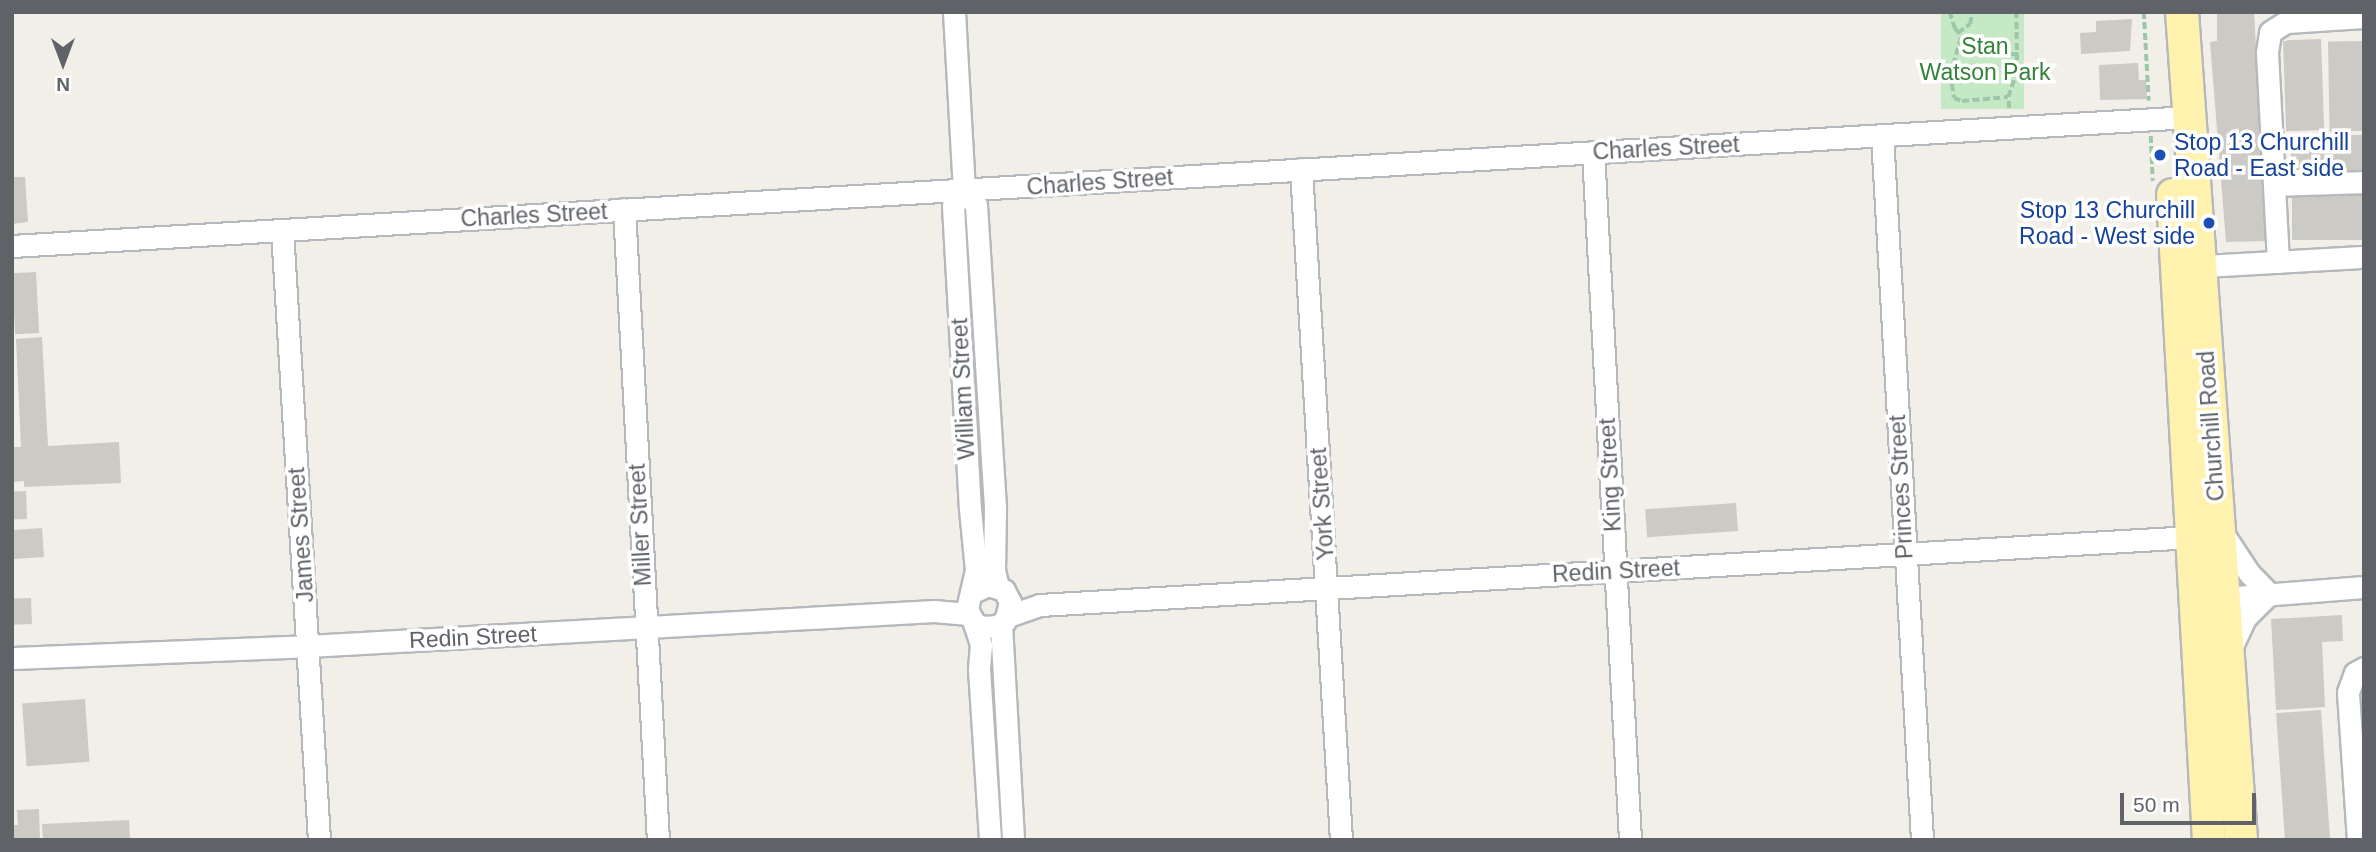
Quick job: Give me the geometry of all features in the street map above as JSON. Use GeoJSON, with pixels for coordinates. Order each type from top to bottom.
{"type":"FeatureCollection","features":[{"type":"Feature","properties":{"kind":"main road","name":"Churchill Road"},"geometry":{"type":"LineString","coordinates":[[2163,12],[2178,117],[2209,599],[2209,840]]}},
{"type":"Feature","properties":{"kind":"main road","name":"Churchill Road"},"geometry":{"type":"LineString","coordinates":[[2178,117],[2182,12]]}},
{"type":"Feature","properties":{"kind":"main road","name":"Churchill Road"},"geometry":{"type":"LineString","coordinates":[[2209,599],[2227,657],[2241,840]]}},
{"type":"Feature","properties":{"kind":"street","name":"William Street"},"geometry":{"type":"LineString","coordinates":[[954,12],[964,190],[976,205],[995,508],[994,570],[1004,606],[1013,840]]}},
{"type":"Feature","properties":{"kind":"street"},"geometry":{"type":"LineString","coordinates":[[2278,262],[2267,52],[2270,32],[2286,22],[2364,17]]}},
{"type":"Feature","properties":{"kind":"street","name":"Charles Street"},"geometry":{"type":"LineString","coordinates":[[12,246],[2178,117]]}},
{"type":"Feature","properties":{"kind":"street","name":"Princes Street"},"geometry":{"type":"LineString","coordinates":[[1882,135],[1922,840]]}},
{"type":"Feature","properties":{"kind":"street","name":"King Street"},"geometry":{"type":"LineString","coordinates":[[1593,152],[1630,840]]}},
{"type":"Feature","properties":{"kind":"street","name":"York Street"},"geometry":{"type":"LineString","coordinates":[[1301,169],[1341,840]]}},
{"type":"Feature","properties":{"kind":"street"},"geometry":{"type":"LineString","coordinates":[[2274,185],[2364,182]]}},
{"type":"Feature","properties":{"kind":"street","name":"William Street"},"geometry":{"type":"LineString","coordinates":[[964,190],[953,206],[970,509],[976,570],[971,607],[981,645],[979,669],[990,840]]}},
{"type":"Feature","properties":{"kind":"street","name":"Miller Street"},"geometry":{"type":"LineString","coordinates":[[624,209],[658,840]]}},
{"type":"Feature","properties":{"kind":"street","name":"James Street"},"geometry":{"type":"LineString","coordinates":[[282,230],[319,840]]}},
{"type":"Feature","properties":{"kind":"street"},"geometry":{"type":"LineString","coordinates":[[2188,267],[2364,257]]}},
{"type":"Feature","properties":{"kind":"street"},"geometry":{"type":"LineString","coordinates":[[2204,531],[2269,594]]}},
{"type":"Feature","properties":{"kind":"street","name":"Redin Street"},"geometry":{"type":"LineString","coordinates":[[1004,606],[1905,554],[2204,531]]}},
{"type":"Feature","properties":{"kind":"street"},"geometry":{"type":"LineString","coordinates":[[988,585],[1004,606],[988,628],[971,607],[988,585]]}},
{"type":"Feature","properties":{"kind":"street"},"geometry":{"type":"LineString","coordinates":[[2209,599],[2364,587]]}},
{"type":"Feature","properties":{"kind":"street"},"geometry":{"type":"LineString","coordinates":[[2227,657],[2245,618],[2269,594]]}},
{"type":"Feature","properties":{"kind":"street","name":"Redin Street"},"geometry":{"type":"LineString","coordinates":[[12,658],[308,646],[971,607]]}},
{"type":"Feature","properties":{"kind":"street"},"geometry":{"type":"LineString","coordinates":[[2358,840],[2358,741],[2348,692],[2355,673],[2364,668]]}},
{"type":"Feature","properties":{"kind":"path"},"geometry":{"type":"LineString","coordinates":[[1950,12],[1958,33],[1970,48],[1990,55],[2018,54]]}},
{"type":"Feature","properties":{"kind":"path"},"geometry":{"type":"LineString","coordinates":[[1958,33],[1970,24],[1972,12]]}},
{"type":"Feature","properties":{"kind":"path"},"geometry":{"type":"LineString","coordinates":[[2011,127],[2008,97],[2017,71],[2018,54],[2015,12]]}},
{"type":"Feature","properties":{"kind":"path"},"geometry":{"type":"LineString","coordinates":[[1961,38],[1951,74],[1954,98],[1962,101],[2008,97]]}},
{"type":"Feature","properties":{"kind":"green space","name":"Stan Watson Park"},"geometry":{"type":"Polygon","coordinates":[[[1941,12],[2024,12],[2024,109],[1941,109],[1941,12]]]}},
{"type":"Feature","properties":{"kind":"building"},"geometry":{"type":"Polygon","coordinates":[[[2217,12],[2254,12],[2267,241],[2226,242],[2210,42],[2217,41],[2217,12]]]}},
{"type":"Feature","properties":{"kind":"building"},"geometry":{"type":"Polygon","coordinates":[[[2132,19],[2130,51],[2081,54],[2080,33],[2096,32],[2096,21],[2132,19]]]}},
{"type":"Feature","properties":{"kind":"building"},"geometry":{"type":"Polygon","coordinates":[[[2321,39],[2324,130],[2286,131],[2283,40],[2321,39]]]}},
{"type":"Feature","properties":{"kind":"building"},"geometry":{"type":"Polygon","coordinates":[[[2363,41],[2364,131],[2330,132],[2328,42],[2363,41]]]}},
{"type":"Feature","properties":{"kind":"building"},"geometry":{"type":"Polygon","coordinates":[[[2138,63],[2139,80],[2146,80],[2147,99],[2100,100],[2099,65],[2138,63]]]}},
{"type":"Feature","properties":{"kind":"building"},"geometry":{"type":"Polygon","coordinates":[[[2291,135],[2364,135],[2364,171],[2291,171],[2291,135]]]}},
{"type":"Feature","properties":{"kind":"building"},"geometry":{"type":"Polygon","coordinates":[[[12,177],[25,177],[28,222],[12,224],[12,177]]]}},
{"type":"Feature","properties":{"kind":"building"},"geometry":{"type":"Polygon","coordinates":[[[2292,189],[2364,189],[2364,240],[2292,240],[2292,189]]]}},
{"type":"Feature","properties":{"kind":"building"},"geometry":{"type":"Polygon","coordinates":[[[36,272],[39,333],[15,334],[12,273],[36,272]]]}},
{"type":"Feature","properties":{"kind":"building"},"geometry":{"type":"Polygon","coordinates":[[[42,337],[48,446],[119,442],[121,483],[24,487],[24,481],[12,482],[12,447],[21,447],[16,339],[42,337]]]}},
{"type":"Feature","properties":{"kind":"building"},"geometry":{"type":"Polygon","coordinates":[[[12,491],[26,491],[27,519],[13,519],[12,491]]]}},
{"type":"Feature","properties":{"kind":"building"},"geometry":{"type":"Polygon","coordinates":[[[1736,503],[1738,531],[1647,537],[1645,509],[1736,503]]]}},
{"type":"Feature","properties":{"kind":"building"},"geometry":{"type":"Polygon","coordinates":[[[42,528],[44,557],[14,559],[12,530],[42,528]]]}},
{"type":"Feature","properties":{"kind":"building"},"geometry":{"type":"Polygon","coordinates":[[[31,598],[32,624],[13,625],[12,599],[31,598]]]}},
{"type":"Feature","properties":{"kind":"building"},"geometry":{"type":"Polygon","coordinates":[[[2342,615],[2343,641],[2322,642],[2325,707],[2276,710],[2271,619],[2342,615]]]}},
{"type":"Feature","properties":{"kind":"building"},"geometry":{"type":"Polygon","coordinates":[[[85,699],[89,762],[27,766],[22,703],[85,699]]]}},
{"type":"Feature","properties":{"kind":"building"},"geometry":{"type":"Polygon","coordinates":[[[2321,710],[2330,840],[2285,840],[2276,713],[2321,710]]]}},
{"type":"Feature","properties":{"kind":"building"},"geometry":{"type":"Polygon","coordinates":[[[39,809],[40,840],[12,840],[12,825],[18,825],[17,810],[39,809]]]}},
{"type":"Feature","properties":{"kind":"building"},"geometry":{"type":"Polygon","coordinates":[[[129,820],[130,840],[43,840],[42,824],[129,820]]]}},
{"type":"Feature","properties":{"kind":"place","name":"Stop 13 Churchill Road - East side"},"geometry":{"type":"Point","coordinates":[2160,155]}},
{"type":"Feature","properties":{"kind":"place","name":"Stop 13 Churchill Road - West side"},"geometry":{"type":"Point","coordinates":[2209,223]}}]}
